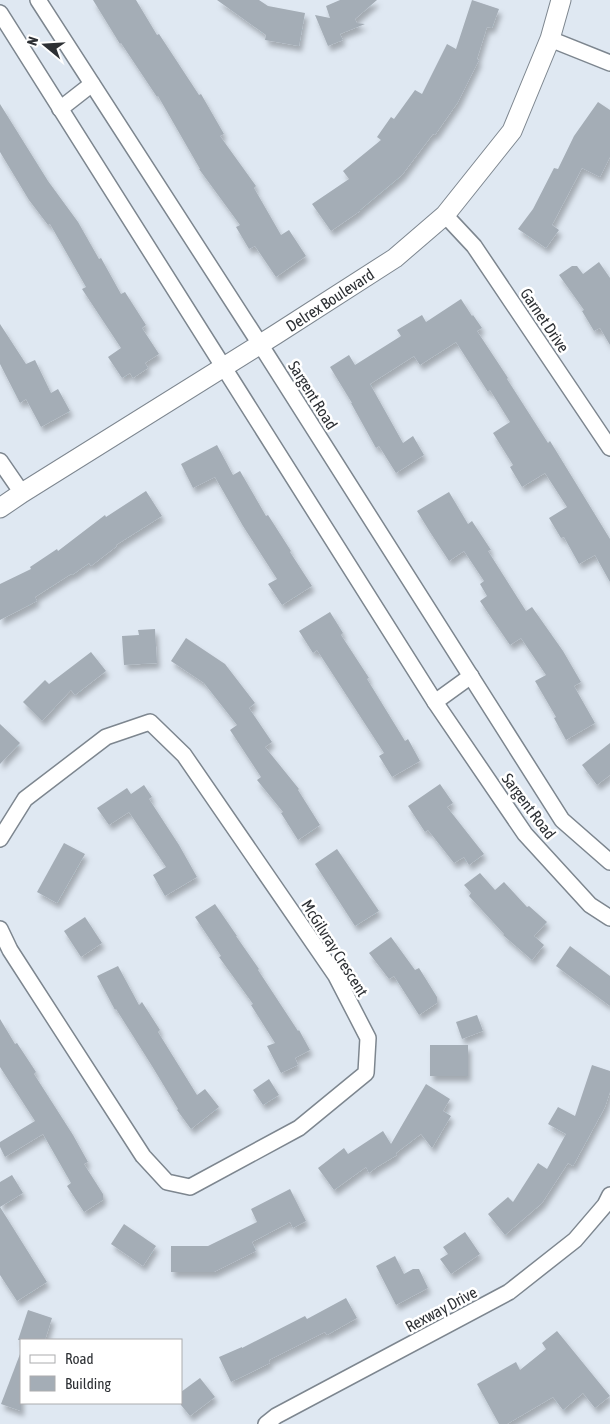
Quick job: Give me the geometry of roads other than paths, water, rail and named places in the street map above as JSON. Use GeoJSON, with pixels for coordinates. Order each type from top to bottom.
{"type":"FeatureCollection","features":[{"type":"Feature","properties":{"kind":"street","name":"Sargent Road"},"geometry":{"type":"LineString","coordinates":[[38,0],[260,344],[562,820],[610,862]]}},
{"type":"Feature","properties":{"kind":"street","name":"Delrex Boulevard"},"geometry":{"type":"LineString","coordinates":[[0,508],[394,258],[445,215],[512,131],[550,39],[561,0]]}},
{"type":"Feature","properties":{"kind":"street","name":"Sargent Road"},"geometry":{"type":"LineString","coordinates":[[0,13],[435,702],[525,834],[590,904],[610,918]]}},
{"type":"Feature","properties":{"kind":"street"},"geometry":{"type":"LineString","coordinates":[[550,39],[610,63]]}},
{"type":"Feature","properties":{"kind":"street"},"geometry":{"type":"LineString","coordinates":[[60,108],[92,84]]}},
{"type":"Feature","properties":{"kind":"street","name":"Garnet Drive"},"geometry":{"type":"LineString","coordinates":[[445,215],[474,246],[610,448]]}},
{"type":"Feature","properties":{"kind":"street"},"geometry":{"type":"LineString","coordinates":[[0,460],[22,493]]}},
{"type":"Feature","properties":{"kind":"street"},"geometry":{"type":"LineString","coordinates":[[435,702],[471,676]]}},
{"type":"Feature","properties":{"kind":"street","name":"McGilvray Crescent"},"geometry":{"type":"LineString","coordinates":[[0,839],[25,799],[106,737],[150,722],[184,754],[336,976],[368,1038],[366,1073],[299,1128],[190,1187],[167,1182],[143,1156],[10,950],[0,929]]}},
{"type":"Feature","properties":{"kind":"street","name":"Rexway Drive"},"geometry":{"type":"LineString","coordinates":[[266,1424],[276,1416],[509,1292],[575,1240],[608,1203]]}}]}
